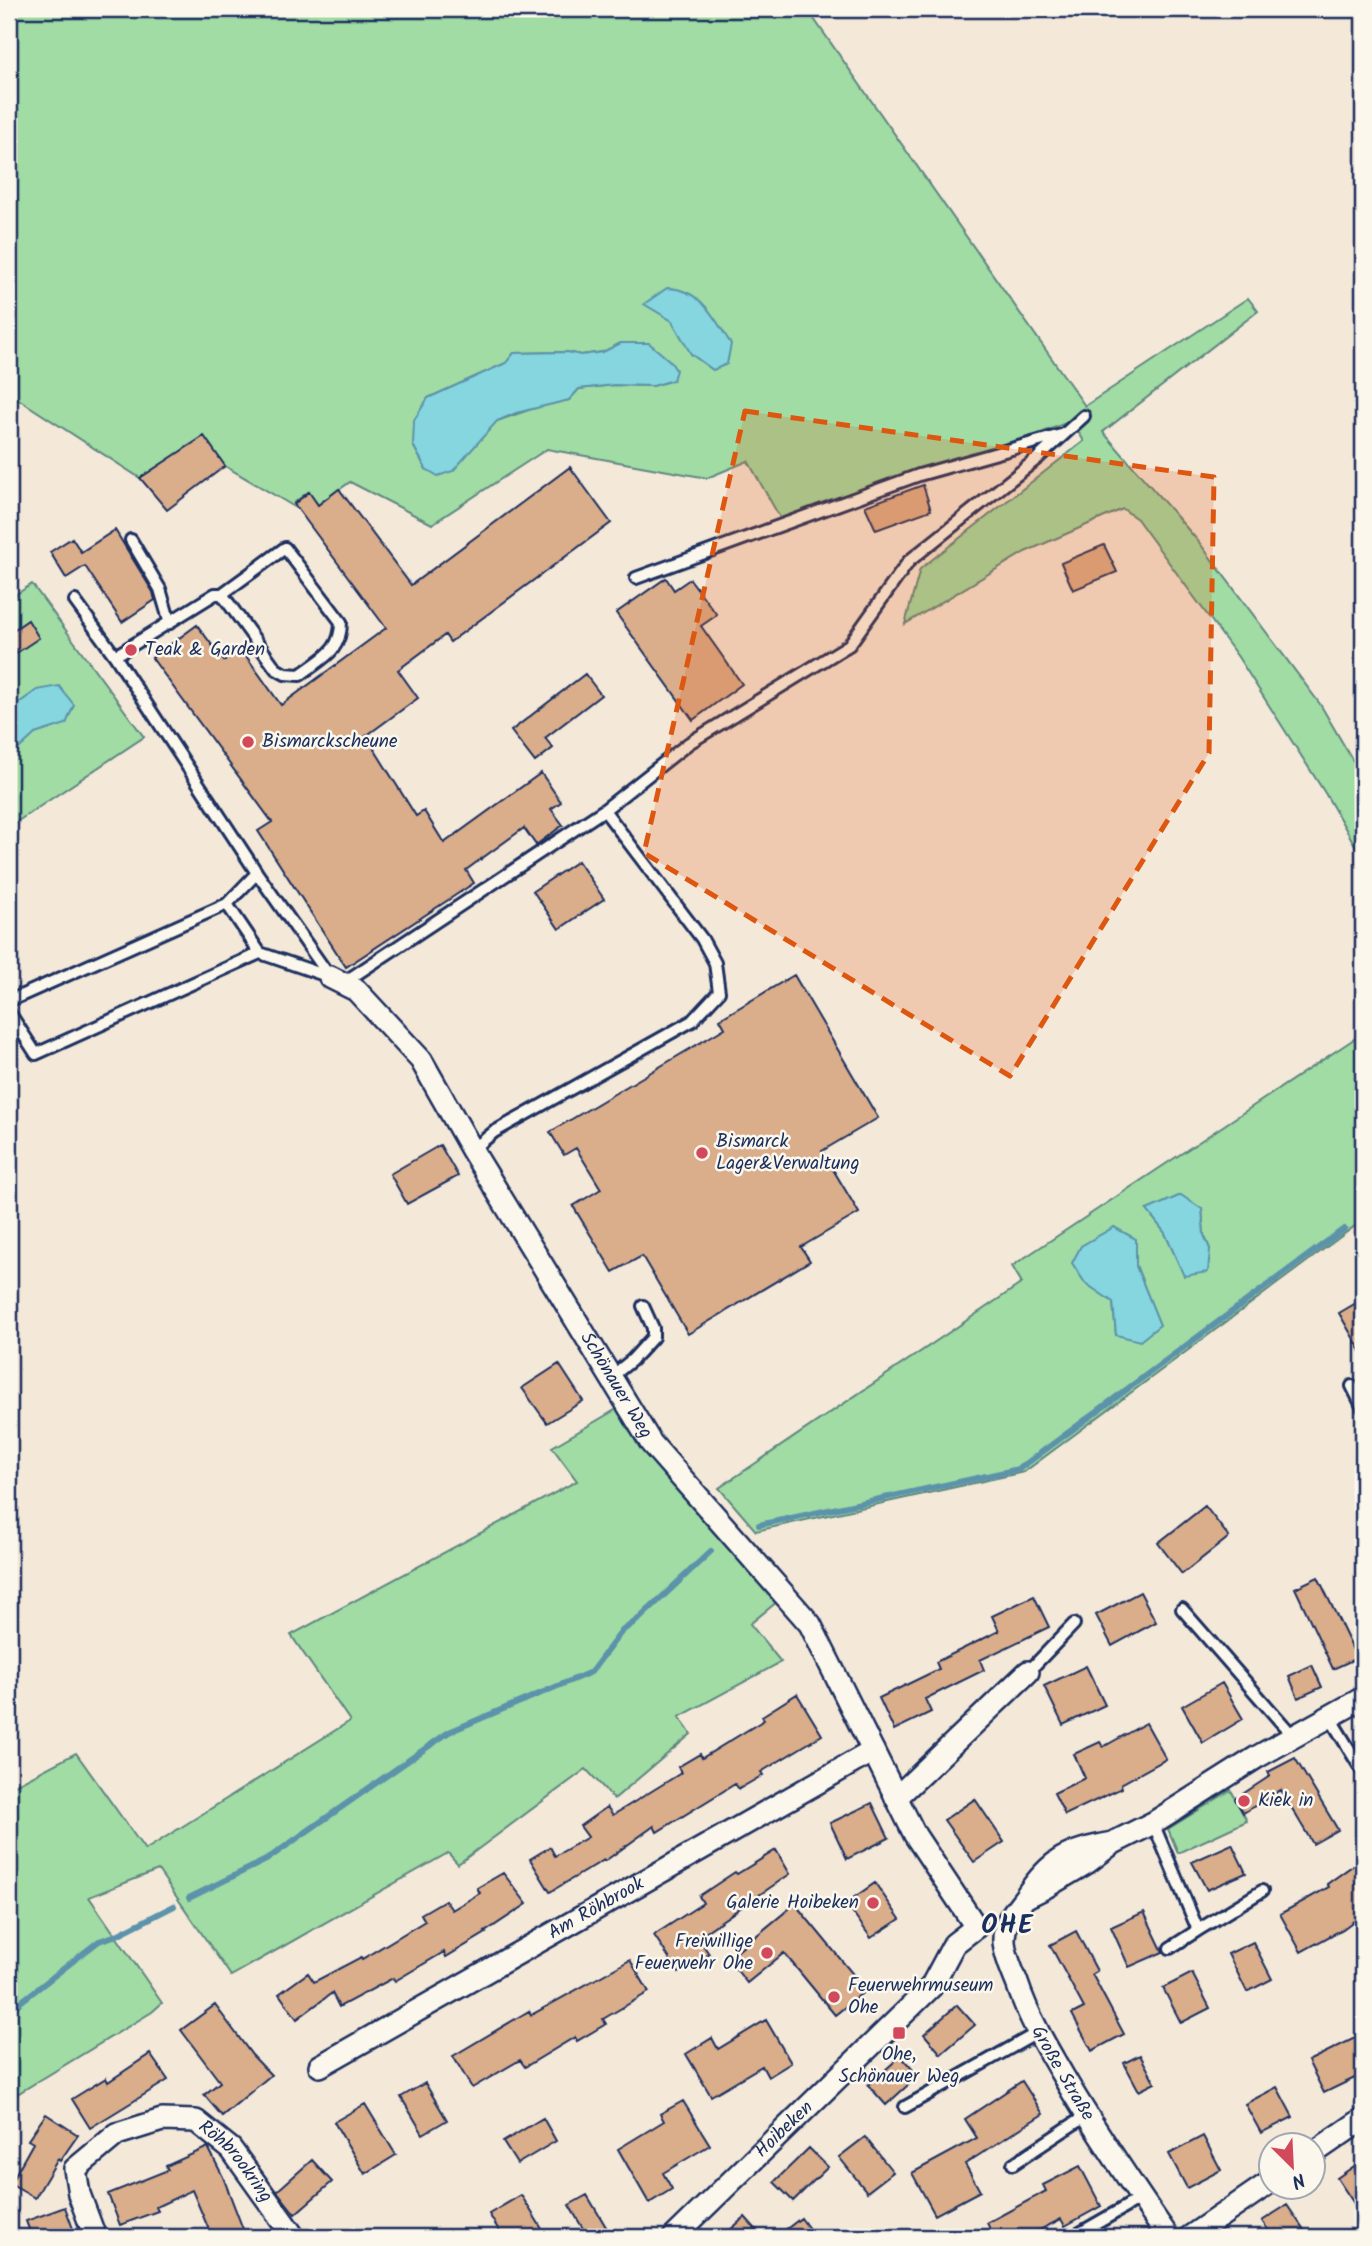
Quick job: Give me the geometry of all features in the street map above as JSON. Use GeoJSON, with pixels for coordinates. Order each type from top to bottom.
{"type":"FeatureCollection","features":[{"type":"Feature","properties":{"kind":"street","name":"Schönauer Weg"},"geometry":{"type":"LineString","coordinates":[[336,980],[356,989],[421,1060],[472,1150],[651,1443],[810,1624],[926,1853],[976,1927]]}},
{"type":"Feature","properties":{"kind":"street"},"geometry":{"type":"LineString","coordinates":[[896,1798],[1028,1672]]}},
{"type":"Feature","properties":{"kind":"street"},"geometry":{"type":"LineString","coordinates":[[976,1927],[1005,1926],[1014,1909],[1025,1897],[1088,1862],[1113,1843],[1153,1823],[1293,1736],[1363,1698]]}},
{"type":"Feature","properties":{"kind":"street","name":"Am Röhbrook"},"geometry":{"type":"LineString","coordinates":[[320,2066],[873,1751]]}},
{"type":"Feature","properties":{"kind":"street","name":"Große Straße"},"geometry":{"type":"LineString","coordinates":[[1005,1926],[1004,1945],[1037,2034],[1168,2237]]}},
{"type":"Feature","properties":{"kind":"street","name":"Hoibeken"},"geometry":{"type":"LineString","coordinates":[[674,2237],[931,1987],[954,1944],[976,1927]]}},
{"type":"Feature","properties":{"kind":"street"},"geometry":{"type":"LineString","coordinates":[[1326,2144],[1363,2119]]}},
{"type":"Feature","properties":{"kind":"street","name":"Röhbrookring"},"geometry":{"type":"LineString","coordinates":[[95,2237],[79,2194],[75,2169],[117,2134],[162,2120],[196,2121],[231,2149],[294,2237]]}},
{"type":"Feature","properties":{"kind":"street"},"geometry":{"type":"LineString","coordinates":[[1190,2237],[1256,2192]]}},
{"type":"Feature","properties":{"kind":"lane"},"geometry":{"type":"LineString","coordinates":[[336,980],[604,810],[689,743],[849,645],[909,561],[1038,458],[1084,416]]}},
{"type":"Feature","properties":{"kind":"lane"},"geometry":{"type":"LineString","coordinates":[[636,578],[919,475],[1064,435]]}},
{"type":"Feature","properties":{"kind":"lane"},"geometry":{"type":"LineString","coordinates":[[131,540],[159,589],[170,623]]}},
{"type":"Feature","properties":{"kind":"lane"},"geometry":{"type":"LineString","coordinates":[[115,656],[215,594],[222,594],[285,548],[341,622],[341,637],[335,649],[300,675],[285,674],[276,669],[222,594]]}},
{"type":"Feature","properties":{"kind":"lane"},"geometry":{"type":"LineString","coordinates":[[75,601],[115,656],[257,873],[336,980]]}},
{"type":"Feature","properties":{"kind":"lane"},"geometry":{"type":"LineString","coordinates":[[472,1150],[494,1132],[692,1021],[719,992],[715,964],[702,939],[604,810]]}},
{"type":"Feature","properties":{"kind":"lane"},"geometry":{"type":"LineString","coordinates":[[9,1002],[227,904],[257,873]]}},
{"type":"Feature","properties":{"kind":"lane"},"geometry":{"type":"LineString","coordinates":[[227,904],[261,953],[336,980]]}},
{"type":"Feature","properties":{"kind":"lane"},"geometry":{"type":"LineString","coordinates":[[9,1012],[36,1054],[261,953]]}},
{"type":"Feature","properties":{"kind":"lane"},"geometry":{"type":"LineString","coordinates":[[611,1377],[632,1360],[653,1336],[653,1328],[643,1306]]}},
{"type":"Feature","properties":{"kind":"lane"},"geometry":{"type":"LineString","coordinates":[[1352,1386],[1363,1408]]}},
{"type":"Feature","properties":{"kind":"lane"},"geometry":{"type":"LineString","coordinates":[[1182,1609],[1293,1736]]}},
{"type":"Feature","properties":{"kind":"lane"},"geometry":{"type":"LineString","coordinates":[[1028,1672],[1074,1623]]}},
{"type":"Feature","properties":{"kind":"lane"},"geometry":{"type":"LineString","coordinates":[[1329,1716],[1363,1772]]}},
{"type":"Feature","properties":{"kind":"lane"},"geometry":{"type":"LineString","coordinates":[[1153,1823],[1198,1930]]}},
{"type":"Feature","properties":{"kind":"lane"},"geometry":{"type":"LineString","coordinates":[[1170,1948],[1262,1891]]}},
{"type":"Feature","properties":{"kind":"lane"},"geometry":{"type":"LineString","coordinates":[[905,2107],[1037,2034]]}},
{"type":"Feature","properties":{"kind":"lane"},"geometry":{"type":"LineString","coordinates":[[1013,2164],[1087,2115]]}},
{"type":"Feature","properties":{"kind":"lane"},"geometry":{"type":"LineString","coordinates":[[1073,2237],[1141,2198]]}},
{"type":"Feature","properties":{"kind":"highlighted area"},"geometry":{"type":"Polygon","coordinates":[[[745,411],[1214,477],[1209,753],[1010,1076],[644,853],[745,411]]]}},
{"type":"Feature","properties":{"kind":"green space"},"geometry":{"type":"Polygon","coordinates":[[[9,9],[807,9],[1085,406],[1248,298],[1258,311],[1103,432],[1198,541],[1320,704],[1363,778],[1363,859],[1325,793],[1238,657],[1137,519],[1123,509],[1025,552],[905,624],[920,569],[1084,441],[1071,421],[973,460],[784,525],[748,461],[707,478],[547,449],[432,524],[350,482],[318,505],[308,492],[294,503],[298,509],[225,466],[204,436],[140,478],[9,393],[9,9]],[[621,343],[603,352],[581,355],[567,352],[514,353],[506,363],[428,398],[413,445],[426,469],[497,421],[543,405],[569,400],[579,389],[614,385],[653,386],[673,380],[621,343]]]}},
{"type":"Feature","properties":{"kind":"green space"},"geometry":{"type":"Polygon","coordinates":[[[32,584],[144,737],[9,827],[9,599],[32,584]]]}},
{"type":"Feature","properties":{"kind":"green space"},"geometry":{"type":"Polygon","coordinates":[[[1363,1033],[1363,1220],[1024,1472],[756,1531],[719,1488],[1022,1283],[1012,1266],[1363,1033]],[[1202,1209],[1147,1210],[1165,1233],[1184,1275],[1210,1249],[1204,1235],[1202,1209]],[[1136,1239],[1113,1302],[1116,1335],[1159,1325],[1136,1265],[1136,1239]]]}},
{"type":"Feature","properties":{"kind":"green space"},"geometry":{"type":"Polygon","coordinates":[[[627,1403],[784,1596],[750,1624],[781,1662],[679,1717],[691,1734],[614,1799],[586,1769],[458,1864],[448,1853],[231,1976],[158,1870],[89,1897],[162,2003],[152,2012],[9,2099],[9,1788],[76,1753],[145,1850],[350,1721],[291,1635],[577,1481],[552,1447],[627,1403]]]}},
{"type":"Feature","properties":{"kind":"green space"},"geometry":{"type":"Polygon","coordinates":[[[1231,1790],[1247,1821],[1178,1853],[1168,1829],[1231,1790]]]}},
{"type":"Feature","properties":{"kind":"water"},"geometry":{"type":"Polygon","coordinates":[[[667,288],[679,290],[698,299],[713,315],[731,344],[727,364],[713,370],[691,354],[672,321],[644,304],[667,288]]]}},
{"type":"Feature","properties":{"kind":"water"},"geometry":{"type":"Polygon","coordinates":[[[621,343],[649,343],[670,361],[676,370],[673,380],[653,386],[614,385],[579,389],[569,400],[516,413],[497,421],[453,471],[438,476],[426,469],[413,445],[414,420],[428,398],[506,363],[514,353],[567,352],[581,355],[603,352],[621,343]]]}},
{"type":"Feature","properties":{"kind":"water"},"geometry":{"type":"Polygon","coordinates":[[[59,686],[74,705],[66,724],[35,734],[9,758],[9,710],[37,690],[59,686]]]}},
{"type":"Feature","properties":{"kind":"water"},"geometry":{"type":"Polygon","coordinates":[[[1181,1195],[1202,1209],[1204,1235],[1210,1249],[1208,1272],[1184,1276],[1165,1233],[1147,1210],[1181,1195]]]}},
{"type":"Feature","properties":{"kind":"water"},"geometry":{"type":"Polygon","coordinates":[[[1114,1227],[1136,1239],[1136,1266],[1160,1325],[1140,1341],[1116,1335],[1113,1302],[1085,1283],[1072,1263],[1081,1246],[1114,1227]]]}},
{"type":"Feature","properties":{"kind":"building"},"geometry":{"type":"Polygon","coordinates":[[[204,436],[225,466],[167,510],[140,478],[204,436]]]}},
{"type":"Feature","properties":{"kind":"building"},"geometry":{"type":"Polygon","coordinates":[[[570,467],[611,523],[450,642],[445,635],[398,670],[418,698],[366,736],[416,816],[424,811],[444,843],[541,773],[561,802],[551,809],[563,825],[536,845],[524,828],[466,870],[474,883],[346,967],[258,831],[272,822],[152,658],[197,625],[224,661],[241,649],[281,705],[386,628],[294,504],[309,492],[318,505],[339,489],[411,585],[570,467]]]}},
{"type":"Feature","properties":{"kind":"building"},"geometry":{"type":"Polygon","coordinates":[[[923,485],[931,510],[876,530],[865,506],[923,485]]]}},
{"type":"Feature","properties":{"kind":"building"},"geometry":{"type":"Polygon","coordinates":[[[115,530],[153,592],[155,600],[122,622],[85,566],[66,578],[50,552],[72,538],[81,552],[115,530]]]}},
{"type":"Feature","properties":{"kind":"building"},"geometry":{"type":"Polygon","coordinates":[[[1104,545],[1117,572],[1073,590],[1061,563],[1104,545]]]}},
{"type":"Feature","properties":{"kind":"building"},"geometry":{"type":"Polygon","coordinates":[[[666,578],[674,590],[690,579],[717,615],[701,626],[742,684],[693,720],[616,613],[666,578]]]}},
{"type":"Feature","properties":{"kind":"building"},"geometry":{"type":"Polygon","coordinates":[[[28,620],[39,638],[9,658],[9,633],[28,620]]]}},
{"type":"Feature","properties":{"kind":"building"},"geometry":{"type":"Polygon","coordinates":[[[585,674],[601,695],[545,738],[553,748],[535,762],[511,731],[585,674]]]}},
{"type":"Feature","properties":{"kind":"building"},"geometry":{"type":"Polygon","coordinates":[[[578,861],[604,899],[559,929],[533,891],[578,861]]]}},
{"type":"Feature","properties":{"kind":"building","name":"Bismarck Lager&Verwaltung"},"geometry":{"type":"Polygon","coordinates":[[[794,975],[878,1118],[822,1151],[859,1213],[801,1247],[810,1261],[688,1334],[642,1256],[613,1272],[573,1206],[601,1189],[576,1148],[564,1155],[550,1132],[725,1028],[720,1019],[794,975]]]}},
{"type":"Feature","properties":{"kind":"building"},"geometry":{"type":"Polygon","coordinates":[[[440,1145],[458,1176],[407,1204],[390,1174],[440,1145]]]}},
{"type":"Feature","properties":{"kind":"building"},"geometry":{"type":"Polygon","coordinates":[[[1363,1299],[1363,1355],[1339,1313],[1363,1299]]]}},
{"type":"Feature","properties":{"kind":"building"},"geometry":{"type":"Polygon","coordinates":[[[559,1364],[583,1401],[547,1423],[522,1388],[559,1364]]]}},
{"type":"Feature","properties":{"kind":"building"},"geometry":{"type":"Polygon","coordinates":[[[1205,1506],[1229,1537],[1182,1574],[1158,1543],[1205,1506]]]}},
{"type":"Feature","properties":{"kind":"building"},"geometry":{"type":"Polygon","coordinates":[[[1318,1577],[1357,1658],[1333,1669],[1295,1588],[1318,1577]]]}},
{"type":"Feature","properties":{"kind":"building"},"geometry":{"type":"Polygon","coordinates":[[[1140,1592],[1156,1622],[1112,1646],[1096,1615],[1140,1592]]]}},
{"type":"Feature","properties":{"kind":"building"},"geometry":{"type":"Polygon","coordinates":[[[1034,1596],[1049,1627],[980,1660],[984,1670],[925,1699],[931,1712],[894,1730],[879,1698],[939,1669],[936,1662],[999,1631],[992,1616],[1034,1596]]]}},
{"type":"Feature","properties":{"kind":"building"},"geometry":{"type":"Polygon","coordinates":[[[1312,1665],[1322,1687],[1298,1698],[1289,1676],[1312,1665]]]}},
{"type":"Feature","properties":{"kind":"building"},"geometry":{"type":"Polygon","coordinates":[[[1086,1666],[1105,1705],[1063,1725],[1044,1686],[1086,1666]]]}},
{"type":"Feature","properties":{"kind":"building"},"geometry":{"type":"Polygon","coordinates":[[[1222,1683],[1243,1719],[1203,1743],[1182,1706],[1222,1683]]]}},
{"type":"Feature","properties":{"kind":"building"},"geometry":{"type":"Polygon","coordinates":[[[797,1694],[822,1735],[761,1772],[763,1775],[739,1789],[735,1784],[657,1832],[654,1826],[605,1861],[550,1892],[530,1859],[550,1847],[555,1856],[588,1837],[580,1826],[607,1807],[613,1815],[681,1773],[678,1767],[700,1754],[702,1758],[764,1720],[762,1716],[797,1694]]]}},
{"type":"Feature","properties":{"kind":"building"},"geometry":{"type":"Polygon","coordinates":[[[1146,1723],[1166,1759],[1121,1784],[1122,1788],[1065,1815],[1054,1793],[1085,1778],[1074,1754],[1100,1742],[1103,1747],[1146,1723]]]}},
{"type":"Feature","properties":{"kind":"building"},"geometry":{"type":"Polygon","coordinates":[[[1295,1758],[1338,1830],[1313,1844],[1281,1790],[1243,1813],[1235,1799],[1270,1776],[1268,1772],[1295,1758]]]}},
{"type":"Feature","properties":{"kind":"building"},"geometry":{"type":"Polygon","coordinates":[[[975,1799],[1004,1842],[974,1862],[944,1820],[975,1799]]]}},
{"type":"Feature","properties":{"kind":"building"},"geometry":{"type":"Polygon","coordinates":[[[872,1803],[889,1838],[847,1859],[830,1823],[872,1803]]]}},
{"type":"Feature","properties":{"kind":"building"},"geometry":{"type":"Polygon","coordinates":[[[1232,1844],[1246,1873],[1207,1890],[1192,1862],[1232,1844]]]}},
{"type":"Feature","properties":{"kind":"building"},"geometry":{"type":"Polygon","coordinates":[[[776,1850],[790,1874],[698,1937],[709,1954],[679,1973],[654,1935],[703,1903],[699,1896],[735,1872],[737,1874],[776,1850]]]}},
{"type":"Feature","properties":{"kind":"building"},"geometry":{"type":"Polygon","coordinates":[[[1355,1864],[1363,1875],[1363,1914],[1343,1929],[1301,1952],[1280,1914],[1329,1887],[1327,1884],[1355,1864]]]}},
{"type":"Feature","properties":{"kind":"building"},"geometry":{"type":"Polygon","coordinates":[[[503,1873],[527,1904],[446,1957],[444,1952],[395,1981],[393,1978],[339,2007],[332,1993],[297,2019],[279,1994],[308,1973],[314,1982],[361,1957],[362,1959],[425,1921],[421,1914],[445,1900],[452,1910],[480,1893],[477,1888],[503,1873]]]}},
{"type":"Feature","properties":{"kind":"building"},"geometry":{"type":"Polygon","coordinates":[[[875,1883],[900,1919],[871,1938],[846,1903],[875,1883]]]}},
{"type":"Feature","properties":{"kind":"building"},"geometry":{"type":"Polygon","coordinates":[[[795,1904],[866,1990],[835,2015],[784,1953],[747,1983],[728,1959],[795,1904]]]}},
{"type":"Feature","properties":{"kind":"building"},"geometry":{"type":"Polygon","coordinates":[[[1144,1912],[1163,1952],[1129,1967],[1111,1927],[1144,1912]]]}},
{"type":"Feature","properties":{"kind":"building"},"geometry":{"type":"Polygon","coordinates":[[[1076,1931],[1097,1971],[1092,1974],[1124,2034],[1092,2051],[1072,2014],[1084,2008],[1050,1945],[1076,1931]]]}},
{"type":"Feature","properties":{"kind":"building"},"geometry":{"type":"Polygon","coordinates":[[[1253,1942],[1272,1979],[1247,1992],[1228,1954],[1253,1942]]]}},
{"type":"Feature","properties":{"kind":"building"},"geometry":{"type":"Polygon","coordinates":[[[630,1960],[649,1992],[603,2019],[606,2024],[577,2041],[575,2037],[525,2067],[520,2060],[472,2088],[453,2056],[529,2011],[531,2015],[630,1960]]]}},
{"type":"Feature","properties":{"kind":"building"},"geometry":{"type":"Polygon","coordinates":[[[1192,1973],[1210,2008],[1181,2023],[1163,1988],[1192,1973]]]}},
{"type":"Feature","properties":{"kind":"building"},"geometry":{"type":"Polygon","coordinates":[[[215,2005],[252,2055],[271,2075],[222,2116],[204,2095],[220,2082],[181,2030],[215,2005]]]}},
{"type":"Feature","properties":{"kind":"building"},"geometry":{"type":"Polygon","coordinates":[[[957,2005],[975,2025],[941,2054],[924,2034],[957,2005]]]}},
{"type":"Feature","properties":{"kind":"building"},"geometry":{"type":"Polygon","coordinates":[[[766,2020],[791,2063],[768,2077],[762,2066],[711,2096],[686,2054],[712,2038],[718,2049],[766,2020]]]}},
{"type":"Feature","properties":{"kind":"building"},"geometry":{"type":"Polygon","coordinates":[[[1363,2034],[1363,2074],[1324,2093],[1308,2061],[1363,2034]]]}},
{"type":"Feature","properties":{"kind":"building"},"geometry":{"type":"Polygon","coordinates":[[[150,2054],[168,2080],[90,2128],[72,2099],[106,2078],[108,2082],[150,2054]]]}},
{"type":"Feature","properties":{"kind":"building"},"geometry":{"type":"Polygon","coordinates":[[[1140,2055],[1155,2083],[1139,2091],[1124,2063],[1140,2055]]]}},
{"type":"Feature","properties":{"kind":"building"},"geometry":{"type":"Polygon","coordinates":[[[901,2056],[918,2076],[886,2105],[868,2085],[901,2056]]]}},
{"type":"Feature","properties":{"kind":"building"},"geometry":{"type":"Polygon","coordinates":[[[1022,2081],[1043,2114],[965,2164],[980,2191],[935,2215],[912,2173],[977,2138],[965,2119],[1022,2081]]]}},
{"type":"Feature","properties":{"kind":"building"},"geometry":{"type":"Polygon","coordinates":[[[425,2083],[447,2120],[423,2134],[401,2097],[425,2083]]]}},
{"type":"Feature","properties":{"kind":"building"},"geometry":{"type":"Polygon","coordinates":[[[1277,2087],[1293,2117],[1267,2130],[1259,2130],[1245,2104],[1277,2087]]]}},
{"type":"Feature","properties":{"kind":"building"},"geometry":{"type":"Polygon","coordinates":[[[683,2101],[710,2145],[663,2173],[672,2189],[649,2203],[618,2149],[664,2121],[660,2114],[683,2101]]]}},
{"type":"Feature","properties":{"kind":"building"},"geometry":{"type":"Polygon","coordinates":[[[365,2104],[396,2155],[365,2174],[334,2122],[365,2104]]]}},
{"type":"Feature","properties":{"kind":"building"},"geometry":{"type":"Polygon","coordinates":[[[46,2114],[78,2135],[60,2161],[58,2159],[35,2198],[10,2184],[33,2143],[28,2140],[46,2114]]]}},
{"type":"Feature","properties":{"kind":"building"},"geometry":{"type":"Polygon","coordinates":[[[543,2118],[556,2141],[517,2164],[503,2142],[543,2118]]]}},
{"type":"Feature","properties":{"kind":"building"},"geometry":{"type":"Polygon","coordinates":[[[1203,2136],[1221,2170],[1187,2188],[1169,2154],[1203,2136]]]}},
{"type":"Feature","properties":{"kind":"building"},"geometry":{"type":"Polygon","coordinates":[[[865,2137],[893,2172],[867,2192],[839,2157],[865,2137]]]}},
{"type":"Feature","properties":{"kind":"building"},"geometry":{"type":"Polygon","coordinates":[[[208,2147],[223,2177],[246,2237],[212,2237],[192,2190],[156,2207],[158,2211],[120,2225],[108,2194],[168,2170],[166,2166],[208,2147]]]}},
{"type":"Feature","properties":{"kind":"building"},"geometry":{"type":"Polygon","coordinates":[[[809,2148],[828,2167],[793,2201],[774,2182],[809,2148]]]}},
{"type":"Feature","properties":{"kind":"building"},"geometry":{"type":"Polygon","coordinates":[[[312,2160],[332,2182],[295,2214],[277,2191],[312,2160]]]}},
{"type":"Feature","properties":{"kind":"building"},"geometry":{"type":"Polygon","coordinates":[[[1363,2160],[1363,2217],[1337,2178],[1363,2160]]]}},
{"type":"Feature","properties":{"kind":"building"},"geometry":{"type":"Polygon","coordinates":[[[1080,2166],[1101,2206],[1065,2226],[1061,2219],[1026,2237],[994,2237],[987,2223],[1046,2191],[1043,2185],[1080,2166]]]}},
{"type":"Feature","properties":{"kind":"building"},"geometry":{"type":"Polygon","coordinates":[[[521,2195],[547,2237],[503,2237],[489,2214],[521,2195]]]}},
{"type":"Feature","properties":{"kind":"building"},"geometry":{"type":"Polygon","coordinates":[[[587,2195],[609,2232],[600,2237],[588,2237],[569,2205],[587,2195]]]}},
{"type":"Feature","properties":{"kind":"building"},"geometry":{"type":"Polygon","coordinates":[[[1287,2205],[1309,2237],[1273,2237],[1262,2221],[1287,2205]]]}},
{"type":"Feature","properties":{"kind":"building"},"geometry":{"type":"Polygon","coordinates":[[[65,2207],[76,2237],[32,2237],[26,2221],[65,2207]]]}},
{"type":"Feature","properties":{"kind":"building"},"geometry":{"type":"Polygon","coordinates":[[[745,2217],[763,2237],[722,2237],[745,2217]]]}},
{"type":"Feature","properties":{"kind":"building"},"geometry":{"type":"Polygon","coordinates":[[[801,2218],[815,2237],[776,2237],[801,2218]]]}},
{"type":"Feature","properties":{"kind":"waterway"},"geometry":{"type":"LineString","coordinates":[[759,1525],[1019,1469],[1344,1229]]}},
{"type":"Feature","properties":{"kind":"waterway"},"geometry":{"type":"LineString","coordinates":[[189,1898],[266,1860],[449,1732],[591,1672],[622,1631],[640,1618],[711,1551]]}},
{"type":"Feature","properties":{"kind":"waterway"},"geometry":{"type":"LineString","coordinates":[[9,2011],[99,1941],[117,1935],[174,1906]]}},
{"type":"Feature","properties":{"kind":"place","name":"Teak & Garden"},"geometry":{"type":"Point","coordinates":[131,650]}},
{"type":"Feature","properties":{"kind":"place","name":"Bismarckscheune"},"geometry":{"type":"Point","coordinates":[248,742]}},
{"type":"Feature","properties":{"kind":"place","name":"Bismarck Lager&Verwaltung"},"geometry":{"type":"Point","coordinates":[702,1153]}},
{"type":"Feature","properties":{"kind":"place","name":"Kiek in"},"geometry":{"type":"Point","coordinates":[1244,1801]}},
{"type":"Feature","properties":{"kind":"place","name":"Galerie Hoibeken"},"geometry":{"type":"Point","coordinates":[873,1903]}},
{"type":"Feature","properties":{"kind":"place","name":"Freiwillige Feuerwehr Ohe"},"geometry":{"type":"Point","coordinates":[767,1953]}},
{"type":"Feature","properties":{"kind":"place","name":"Feuerwehrmuseum Ohe"},"geometry":{"type":"Point","coordinates":[834,1997]}},
{"type":"Feature","properties":{"kind":"place","name":"Ohe, Schönauer Weg"},"geometry":{"type":"Point","coordinates":[899,2033]}},
{"type":"Feature","properties":{"kind":"district","name":"OHE"},"geometry":{"type":"Point","coordinates":[1008,1926]}}]}
